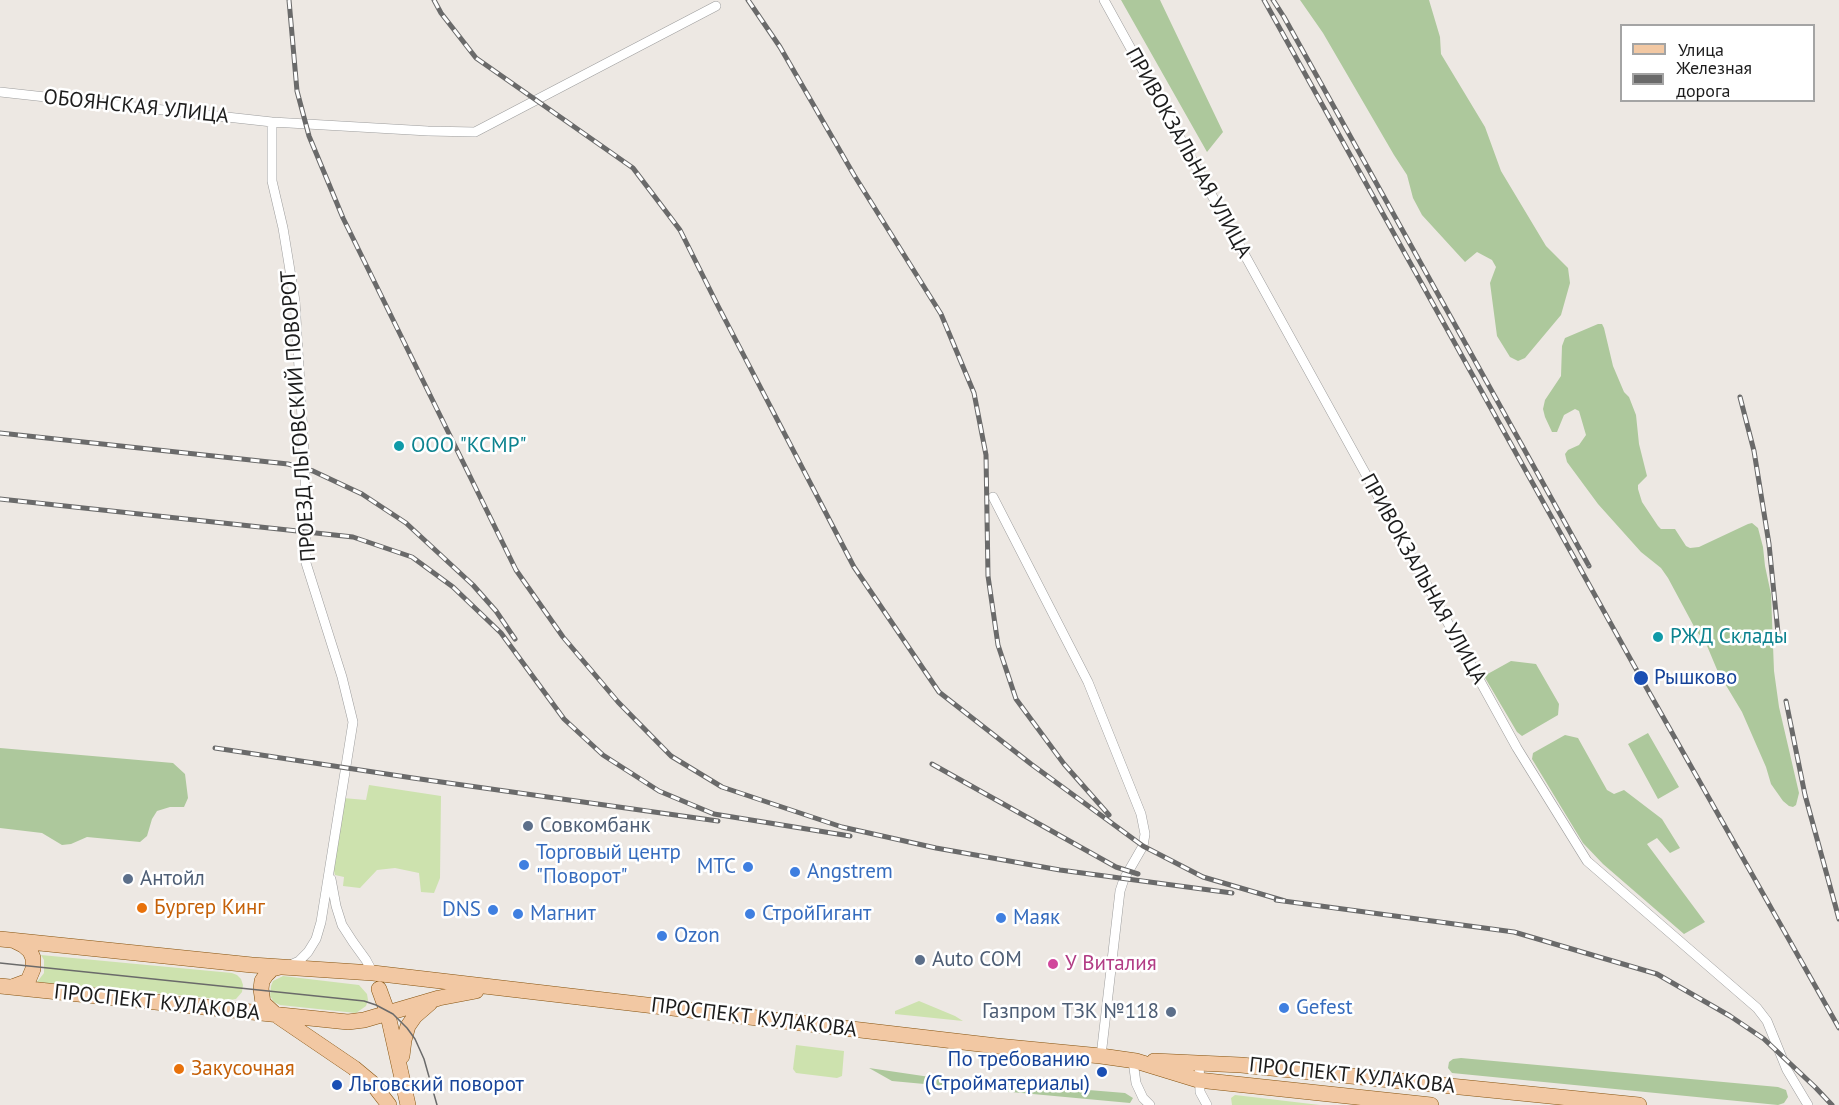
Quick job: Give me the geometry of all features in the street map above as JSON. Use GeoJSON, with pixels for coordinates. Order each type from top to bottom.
{"type":"FeatureCollection","features":[{"type":"Feature","properties":{"kind":"main road"},"geometry":{"type":"LineString","coordinates":[[7,940],[280,967]]}},
{"type":"Feature","properties":{"kind":"main road"},"geometry":{"type":"LineString","coordinates":[[5,987],[19,986],[28,981],[33,969],[33,958],[30,951],[23,945],[7,940]]}},
{"type":"Feature","properties":{"kind":"main road","name":"ПРОСПЕКТ КУЛАКОВА"},"geometry":{"type":"LineString","coordinates":[[280,967],[373,974],[1134,1061],[1241,1065],[1639,1105]]}},
{"type":"Feature","properties":{"kind":"main road"},"geometry":{"type":"LineString","coordinates":[[280,967],[272,969],[266,975],[261,989],[263,1003],[276,1015],[348,1022],[388,1014],[439,998],[497,988]]}},
{"type":"Feature","properties":{"kind":"main road"},"geometry":{"type":"LineString","coordinates":[[373,974],[388,1014],[406,1100]]}},
{"type":"Feature","properties":{"kind":"main road","name":"ПРОСПЕКТ КУЛАКОВА"},"geometry":{"type":"LineString","coordinates":[[5,987],[276,1015],[354,1068],[372,1083],[389,1105]]}},
{"type":"Feature","properties":{"kind":"main road"},"geometry":{"type":"LineString","coordinates":[[348,1022],[372,1014],[379,1004],[379,989]]}},
{"type":"Feature","properties":{"kind":"main road"},"geometry":{"type":"LineString","coordinates":[[406,1100],[402,1053],[408,1026],[424,1007],[439,998]]}},
{"type":"Feature","properties":{"kind":"main road","name":"ПРОСПЕКТ КУЛАКОВА"},"geometry":{"type":"LineString","coordinates":[[1134,1061],[1198,1080],[1431,1105]]}},
{"type":"Feature","properties":{"kind":"street","name":"ПРИВОКЗАЛЬНАЯ УЛИЦА"},"geometry":{"type":"LineString","coordinates":[[1104,0],[1512,738],[1587,861],[1757,1008],[1767,1021],[1787,1070],[1808,1105]]}},
{"type":"Feature","properties":{"kind":"street"},"geometry":{"type":"LineString","coordinates":[[272,122],[475,132],[716,6]]}},
{"type":"Feature","properties":{"kind":"street","name":"ОБОЯНСКАЯ УЛИЦА"},"geometry":{"type":"LineString","coordinates":[[0,92],[272,122]]}},
{"type":"Feature","properties":{"kind":"street","name":"ПРОЕЗД ЛЬГОВСКИЙ ПОВОРОТ"},"geometry":{"type":"LineString","coordinates":[[272,122],[272,181],[283,228],[294,301],[305,468],[306,563],[342,677],[353,722],[330,867]]}},
{"type":"Feature","properties":{"kind":"street"},"geometry":{"type":"LineString","coordinates":[[993,496],[1088,682],[1141,814],[1145,834],[1143,846],[1124,879],[1120,891],[1101,1056]]}},
{"type":"Feature","properties":{"kind":"street"},"geometry":{"type":"LineString","coordinates":[[280,967],[299,960],[308,952],[316,939],[330,867]]}},
{"type":"Feature","properties":{"kind":"street"},"geometry":{"type":"LineString","coordinates":[[330,867],[334,897],[342,925],[373,974]]}},
{"type":"Feature","properties":{"kind":"street"},"geometry":{"type":"LineString","coordinates":[[1134,1061],[1136,1083],[1143,1098],[1150,1105]]}},
{"type":"Feature","properties":{"kind":"street"},"geometry":{"type":"LineString","coordinates":[[1199,1062],[1200,1092],[1207,1105]]}},
{"type":"Feature","properties":{"kind":"green space"},"geometry":{"type":"Polygon","coordinates":[[[1121,0],[1160,0],[1223,132],[1207,152],[1121,0]]]}},
{"type":"Feature","properties":{"kind":"green space"},"geometry":{"type":"Polygon","coordinates":[[[1300,0],[1429,0],[1440,37],[1441,54],[1485,127],[1501,171],[1546,246],[1568,268],[1570,283],[1561,315],[1525,358],[1518,361],[1510,357],[1497,336],[1490,283],[1496,267],[1492,260],[1477,252],[1465,262],[1422,215],[1413,198],[1407,175],[1323,33],[1300,0]]]}},
{"type":"Feature","properties":{"kind":"green space"},"geometry":{"type":"Polygon","coordinates":[[[1602,324],[1604,328],[1613,366],[1636,415],[1639,444],[1647,476],[1638,485],[1638,489],[1642,502],[1658,526],[1661,529],[1675,529],[1686,546],[1690,548],[1699,547],[1748,524],[1752,523],[1758,528],[1771,594],[1774,671],[1779,707],[1799,793],[1796,805],[1793,807],[1783,801],[1771,784],[1742,712],[1718,672],[1705,641],[1697,632],[1668,578],[1598,504],[1567,462],[1565,454],[1579,445],[1586,435],[1579,411],[1575,409],[1564,415],[1557,432],[1552,432],[1545,417],[1543,409],[1545,400],[1561,376],[1562,346],[1565,338],[1602,324]]]}},
{"type":"Feature","properties":{"kind":"green space"},"geometry":{"type":"Polygon","coordinates":[[[1511,661],[1536,664],[1559,704],[1558,715],[1522,736],[1517,732],[1484,676],[1511,661]]]}},
{"type":"Feature","properties":{"kind":"green space"},"geometry":{"type":"Polygon","coordinates":[[[1648,733],[1679,787],[1658,799],[1628,744],[1648,733]]]}},
{"type":"Feature","properties":{"kind":"green space"},"geometry":{"type":"Polygon","coordinates":[[[1565,735],[1578,738],[1607,790],[1614,794],[1624,790],[1662,819],[1680,848],[1670,853],[1657,838],[1647,844],[1705,922],[1684,934],[1603,864],[1583,843],[1532,759],[1533,753],[1565,735]]]}},
{"type":"Feature","properties":{"kind":"green space"},"geometry":{"type":"Polygon","coordinates":[[[0,748],[173,763],[185,774],[188,798],[184,807],[170,807],[157,811],[147,836],[140,842],[87,837],[62,845],[42,833],[0,828],[0,748]]]}},
{"type":"Feature","properties":{"kind":"green space"},"geometry":{"type":"Polygon","coordinates":[[[369,785],[441,796],[440,878],[434,893],[421,892],[419,873],[395,868],[377,870],[360,888],[343,886],[344,877],[335,875],[333,867],[343,798],[366,800],[369,785]]]}},
{"type":"Feature","properties":{"kind":"green space"},"geometry":{"type":"Polygon","coordinates":[[[41,955],[232,973],[241,979],[242,992],[236,999],[230,1000],[37,982],[44,973],[44,960],[41,955]]]}},
{"type":"Feature","properties":{"kind":"green space"},"geometry":{"type":"Polygon","coordinates":[[[283,976],[359,985],[367,994],[368,1000],[366,1006],[356,1013],[280,1005],[270,996],[271,986],[273,981],[283,976]]]}},
{"type":"Feature","properties":{"kind":"green space"},"geometry":{"type":"Polygon","coordinates":[[[919,1001],[963,1021],[895,1014],[895,1011],[919,1001]]]}},
{"type":"Feature","properties":{"kind":"green space"},"geometry":{"type":"Polygon","coordinates":[[[796,1045],[844,1051],[842,1076],[837,1078],[796,1073],[793,1069],[796,1045]]]}},
{"type":"Feature","properties":{"kind":"green space"},"geometry":{"type":"Polygon","coordinates":[[[1461,1058],[1778,1087],[1786,1090],[1788,1097],[1784,1103],[1778,1105],[1452,1073],[1448,1068],[1449,1062],[1461,1058]]]}},
{"type":"Feature","properties":{"kind":"green space"},"geometry":{"type":"Polygon","coordinates":[[[869,1068],[930,1077],[1125,1093],[1133,1098],[1130,1103],[892,1081],[869,1068]]]}},
{"type":"Feature","properties":{"kind":"green space"},"geometry":{"type":"Polygon","coordinates":[[[1235,1095],[1320,1105],[1232,1105],[1231,1098],[1235,1095]]]}},
{"type":"Feature","properties":{"kind":"tram line"},"geometry":{"type":"LineString","coordinates":[[0,963],[364,1001],[393,1014],[415,1039],[424,1059],[437,1105]]}},
{"type":"Feature","properties":{"kind":"railway"},"geometry":{"type":"LineString","coordinates":[[289,0],[297,91],[309,136],[343,218],[516,570],[563,637],[618,702],[671,756],[722,787],[842,827],[936,848],[1060,870],[1232,893]]}},
{"type":"Feature","properties":{"kind":"railway"},"geometry":{"type":"LineString","coordinates":[[434,0],[441,13],[476,58],[633,168],[680,230],[854,567],[939,692],[1031,764],[1143,846],[1203,877],[1285,901]]}},
{"type":"Feature","properties":{"kind":"railway"},"geometry":{"type":"LineString","coordinates":[[748,0],[780,47],[854,175],[941,314],[974,393],[986,455],[988,576],[998,645],[1016,699],[1064,764],[1109,815]]}},
{"type":"Feature","properties":{"kind":"railway"},"geometry":{"type":"LineString","coordinates":[[1264,0],[1641,678],[1839,1028]]}},
{"type":"Feature","properties":{"kind":"railway"},"geometry":{"type":"LineString","coordinates":[[1273,0],[1589,566]]}},
{"type":"Feature","properties":{"kind":"railway"},"geometry":{"type":"LineString","coordinates":[[1740,397],[1754,451],[1769,544],[1778,633]]}},
{"type":"Feature","properties":{"kind":"railway"},"geometry":{"type":"LineString","coordinates":[[0,433],[288,464],[313,471],[362,494],[406,523],[473,585],[496,611],[515,639]]}},
{"type":"Feature","properties":{"kind":"railway"},"geometry":{"type":"LineString","coordinates":[[0,499],[353,537],[412,557],[453,587],[501,633],[564,719],[603,755],[659,791],[714,814],[850,836]]}},
{"type":"Feature","properties":{"kind":"railway"},"geometry":{"type":"LineString","coordinates":[[1786,701],[1805,795],[1839,919]]}},
{"type":"Feature","properties":{"kind":"railway"},"geometry":{"type":"LineString","coordinates":[[215,748],[718,821]]}},
{"type":"Feature","properties":{"kind":"railway"},"geometry":{"type":"LineString","coordinates":[[932,764],[1116,867],[1138,874]]}},
{"type":"Feature","properties":{"kind":"railway"},"geometry":{"type":"LineString","coordinates":[[1276,900],[1514,932],[1657,974],[1730,1016],[1764,1039],[1832,1105]]}},
{"type":"Feature","properties":{"kind":"place","name":"ООО \"КСМР\""},"geometry":{"type":"Point","coordinates":[399,446]}},
{"type":"Feature","properties":{"kind":"place","name":"РЖД Склады"},"geometry":{"type":"Point","coordinates":[1658,637]}},
{"type":"Feature","properties":{"kind":"place","name":"Рышково"},"geometry":{"type":"Point","coordinates":[1641,678]}},
{"type":"Feature","properties":{"kind":"place","name":"Совкомбанк"},"geometry":{"type":"Point","coordinates":[528,826]}},
{"type":"Feature","properties":{"kind":"place","name":"Торговый центр \"Поворот\""},"geometry":{"type":"Point","coordinates":[524,865]}},
{"type":"Feature","properties":{"kind":"place","name":"МТС"},"geometry":{"type":"Point","coordinates":[748,867]}},
{"type":"Feature","properties":{"kind":"place","name":"Angstrem"},"geometry":{"type":"Point","coordinates":[795,872]}},
{"type":"Feature","properties":{"kind":"place","name":"Антойл"},"geometry":{"type":"Point","coordinates":[128,879]}},
{"type":"Feature","properties":{"kind":"place","name":"Бургер Кинг"},"geometry":{"type":"Point","coordinates":[142,908]}},
{"type":"Feature","properties":{"kind":"place","name":"DNS"},"geometry":{"type":"Point","coordinates":[493,910]}},
{"type":"Feature","properties":{"kind":"place","name":"Магнит"},"geometry":{"type":"Point","coordinates":[518,914]}},
{"type":"Feature","properties":{"kind":"place","name":"СтройГигант"},"geometry":{"type":"Point","coordinates":[750,914]}},
{"type":"Feature","properties":{"kind":"place","name":"Маяк"},"geometry":{"type":"Point","coordinates":[1001,918]}},
{"type":"Feature","properties":{"kind":"place","name":"Ozon"},"geometry":{"type":"Point","coordinates":[662,936]}},
{"type":"Feature","properties":{"kind":"place","name":"Auto COM"},"geometry":{"type":"Point","coordinates":[920,960]}},
{"type":"Feature","properties":{"kind":"place","name":"У Виталия"},"geometry":{"type":"Point","coordinates":[1053,964]}},
{"type":"Feature","properties":{"kind":"place","name":"Gefest"},"geometry":{"type":"Point","coordinates":[1284,1008]}},
{"type":"Feature","properties":{"kind":"place","name":"Газпром ТЗК №118"},"geometry":{"type":"Point","coordinates":[1171,1012]}},
{"type":"Feature","properties":{"kind":"place","name":"Закусочная"},"geometry":{"type":"Point","coordinates":[179,1069]}},
{"type":"Feature","properties":{"kind":"place","name":"По требованию (Стройматериалы)"},"geometry":{"type":"Point","coordinates":[1102,1072]}},
{"type":"Feature","properties":{"kind":"place","name":"Льговский поворот"},"geometry":{"type":"Point","coordinates":[337,1085]}}]}
